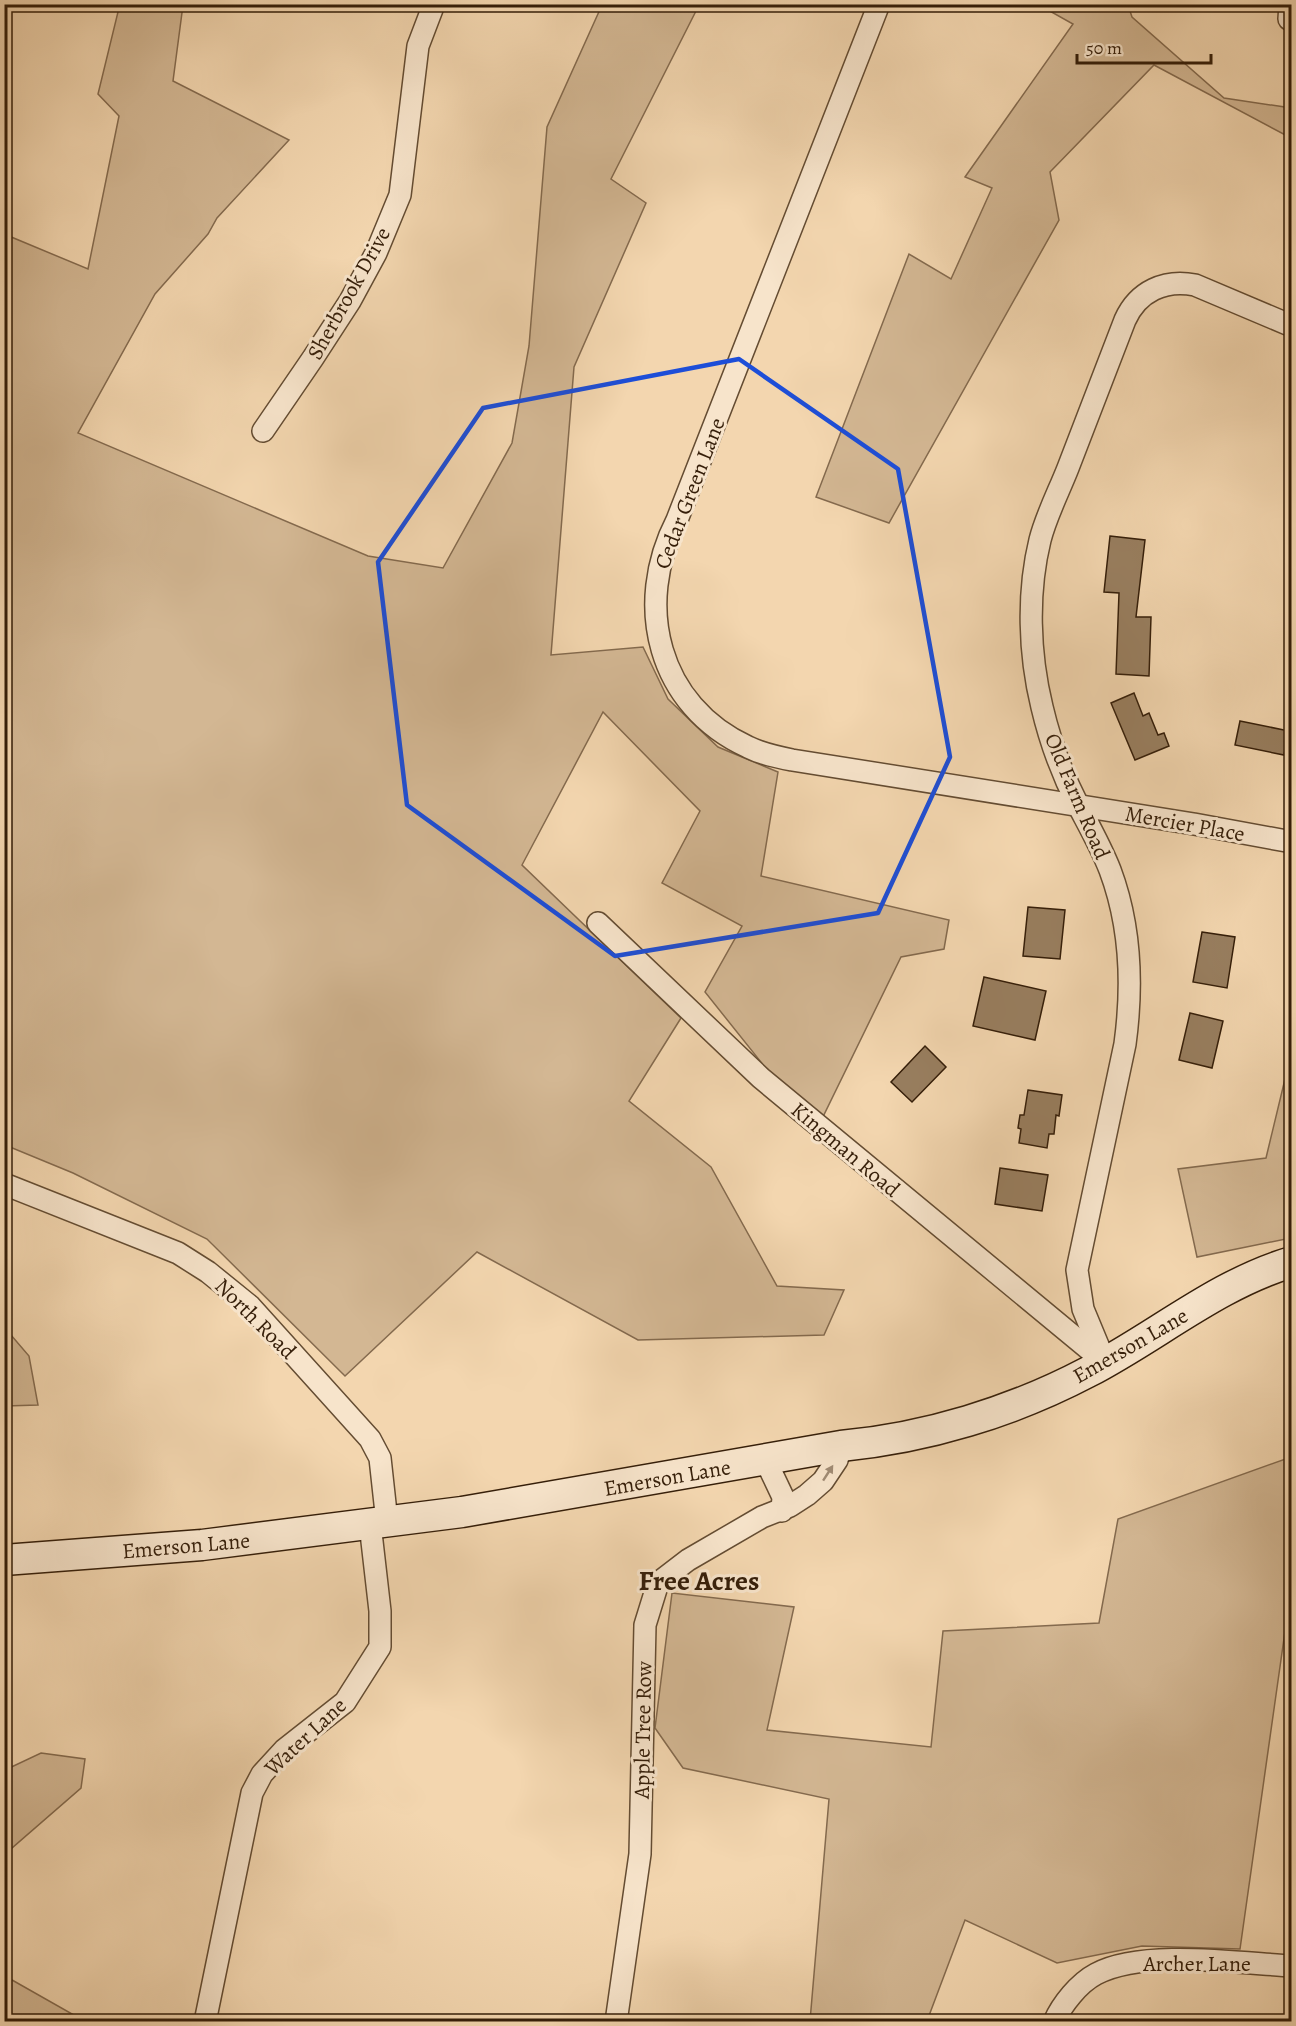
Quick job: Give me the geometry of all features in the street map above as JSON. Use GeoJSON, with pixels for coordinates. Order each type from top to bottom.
{"type":"FeatureCollection","features":[{"type":"Feature","properties":{"kind":"street","name":"Sherbrook Drive"},"geometry":{"type":"LineString","coordinates":[[263,431],[350,301],[376,253],[396,205],[404,172],[418,46],[434,4]]}},
{"type":"Feature","properties":{"kind":"street","name":"Cedar Green Lane"},"geometry":{"type":"LineString","coordinates":[[879,4],[663,551],[658,567],[655,592],[658,634],[662,650],[676,680],[695,708],[720,730],[749,747],[792,760],[1078,805]]}},
{"type":"Feature","properties":{"kind":"street","name":"Old Farm Road"},"geometry":{"type":"LineString","coordinates":[[1105,1362],[1083,1309],[1077,1269],[1125,1044],[1130,1009],[1130,974],[1127,939],[1110,870],[1078,805],[1053,746],[1041,705],[1032,622],[1034,580],[1040,539],[1129,311],[1136,302],[1150,291],[1166,284],[1184,283],[1195,285],[1292,326]]}},
{"type":"Feature","properties":{"kind":"street","name":"Mercier Place"},"geometry":{"type":"LineString","coordinates":[[1078,805],[1292,842]]}},
{"type":"Feature","properties":{"kind":"street","name":"Kingman Road"},"geometry":{"type":"LineString","coordinates":[[598,922],[761,1078],[1105,1362]]}},
{"type":"Feature","properties":{"kind":"street","name":"North Road"},"geometry":{"type":"LineString","coordinates":[[4,1184],[178,1253],[208,1272],[250,1306],[369,1439],[380,1458],[379,1523]]}},
{"type":"Feature","properties":{"kind":"street","name":"Emerson Lane"},"geometry":{"type":"LineString","coordinates":[[4,1560],[202,1545],[462,1512],[841,1446],[876,1443],[939,1429],[1015,1405],[1088,1372],[1226,1290],[1292,1262]]}},
{"type":"Feature","properties":{"kind":"street","name":"Apple Tree Row"},"geometry":{"type":"LineString","coordinates":[[615,2022],[640,1854],[645,1625],[658,1583],[688,1560],[762,1518],[782,1511],[807,1495],[823,1481],[837,1460],[841,1446]]}},
{"type":"Feature","properties":{"kind":"street"},"geometry":{"type":"LineString","coordinates":[[765,1459],[783,1497],[782,1511]]}},
{"type":"Feature","properties":{"kind":"street","name":"Water Lane"},"geometry":{"type":"LineString","coordinates":[[205,2022],[252,1793],[262,1774],[284,1750],[345,1702],[380,1647],[379,1523]]}},
{"type":"Feature","properties":{"kind":"street","name":"Archer Lane"},"geometry":{"type":"LineString","coordinates":[[1054,2022],[1075,1991],[1095,1974],[1123,1964],[1177,1959],[1292,1966]]}},
{"type":"Feature","properties":{"kind":"highlighted area"},"geometry":{"type":"Polygon","coordinates":[[[739,359],[898,469],[950,757],[878,913],[615,956],[407,805],[378,562],[483,408],[739,359]]]}},
{"type":"Feature","properties":{"kind":"shaded area"},"geometry":{"type":"Polygon","coordinates":[[[118,5],[183,5],[173,81],[289,140],[217,218],[208,234],[155,294],[78,433],[368,556],[443,568],[512,443],[529,346],[547,127],[602,5],[699,5],[611,179],[646,203],[574,367],[551,655],[643,647],[668,699],[718,747],[778,772],[761,876],[949,920],[944,949],[901,957],[816,1131],[705,992],[742,926],[662,883],[700,811],[603,712],[522,865],[681,1018],[629,1101],[711,1167],[777,1286],[844,1290],[824,1335],[638,1340],[477,1252],[345,1376],[207,1239],[73,1173],[5,1145],[4,234],[88,269],[119,116],[98,94],[118,5]]]}},
{"type":"Feature","properties":{"kind":"shaded area"},"geometry":{"type":"Polygon","coordinates":[[[1039,5],[1128,5],[1132,17],[1224,98],[1291,108],[1291,138],[1154,65],[1050,172],[1059,220],[889,523],[816,497],[909,254],[951,279],[992,188],[965,177],[1073,24],[1039,5]]]}},
{"type":"Feature","properties":{"kind":"shaded area"},"geometry":{"type":"Polygon","coordinates":[[[1291,1054],[1291,1238],[1197,1257],[1178,1169],[1266,1158],[1291,1054]]]}},
{"type":"Feature","properties":{"kind":"shaded area"},"geometry":{"type":"Polygon","coordinates":[[[5,1328],[29,1356],[38,1405],[5,1406],[5,1328]]]}},
{"type":"Feature","properties":{"kind":"shaded area"},"geometry":{"type":"Polygon","coordinates":[[[1291,1457],[1291,1589],[1240,1949],[1142,1946],[1057,1963],[965,1920],[927,2021],[810,2021],[829,1799],[683,1768],[655,1728],[672,1593],[794,1607],[767,1730],[931,1747],[943,1631],[1099,1623],[1118,1519],[1291,1457]]]}},
{"type":"Feature","properties":{"kind":"shaded area"},"geometry":{"type":"Polygon","coordinates":[[[41,1753],[85,1759],[81,1788],[5,1854],[5,1770],[41,1753]]]}},
{"type":"Feature","properties":{"kind":"shaded area"},"geometry":{"type":"Polygon","coordinates":[[[5,1976],[81,2019],[82,2021],[5,2021],[5,1976]]]}},
{"type":"Feature","properties":{"kind":"building"},"geometry":{"type":"Polygon","coordinates":[[[1110,536],[1145,540],[1136,617],[1151,617],[1149,676],[1116,674],[1119,593],[1104,592],[1110,536]]]}},
{"type":"Feature","properties":{"kind":"building"},"geometry":{"type":"Polygon","coordinates":[[[1134,693],[1143,716],[1149,713],[1158,735],[1164,733],[1169,746],[1135,760],[1111,703],[1134,693]]]}},
{"type":"Feature","properties":{"kind":"building"},"geometry":{"type":"Polygon","coordinates":[[[1240,721],[1289,731],[1284,755],[1235,745],[1240,721]]]}},
{"type":"Feature","properties":{"kind":"building"},"geometry":{"type":"Polygon","coordinates":[[[1028,907],[1065,910],[1060,959],[1023,956],[1028,907]]]}},
{"type":"Feature","properties":{"kind":"building"},"geometry":{"type":"Polygon","coordinates":[[[1202,932],[1235,937],[1227,988],[1193,982],[1202,932]]]}},
{"type":"Feature","properties":{"kind":"building"},"geometry":{"type":"Polygon","coordinates":[[[984,977],[1046,991],[1035,1040],[973,1026],[984,977]]]}},
{"type":"Feature","properties":{"kind":"building"},"geometry":{"type":"Polygon","coordinates":[[[1190,1013],[1223,1021],[1212,1068],[1179,1060],[1190,1013]]]}},
{"type":"Feature","properties":{"kind":"building"},"geometry":{"type":"Polygon","coordinates":[[[925,1046],[946,1067],[912,1102],[891,1082],[925,1046]]]}},
{"type":"Feature","properties":{"kind":"building"},"geometry":{"type":"Polygon","coordinates":[[[1028,1090],[1062,1095],[1059,1116],[1056,1115],[1054,1134],[1049,1134],[1047,1148],[1019,1143],[1020,1115],[1024,1115],[1028,1090]]]}},
{"type":"Feature","properties":{"kind":"building"},"geometry":{"type":"Polygon","coordinates":[[[1000,1168],[1048,1175],[1042,1211],[995,1204],[1000,1168]]]}},
{"type":"Feature","properties":{"kind":"district","name":"Free Acres"},"geometry":{"type":"Point","coordinates":[699,1580]}}]}
